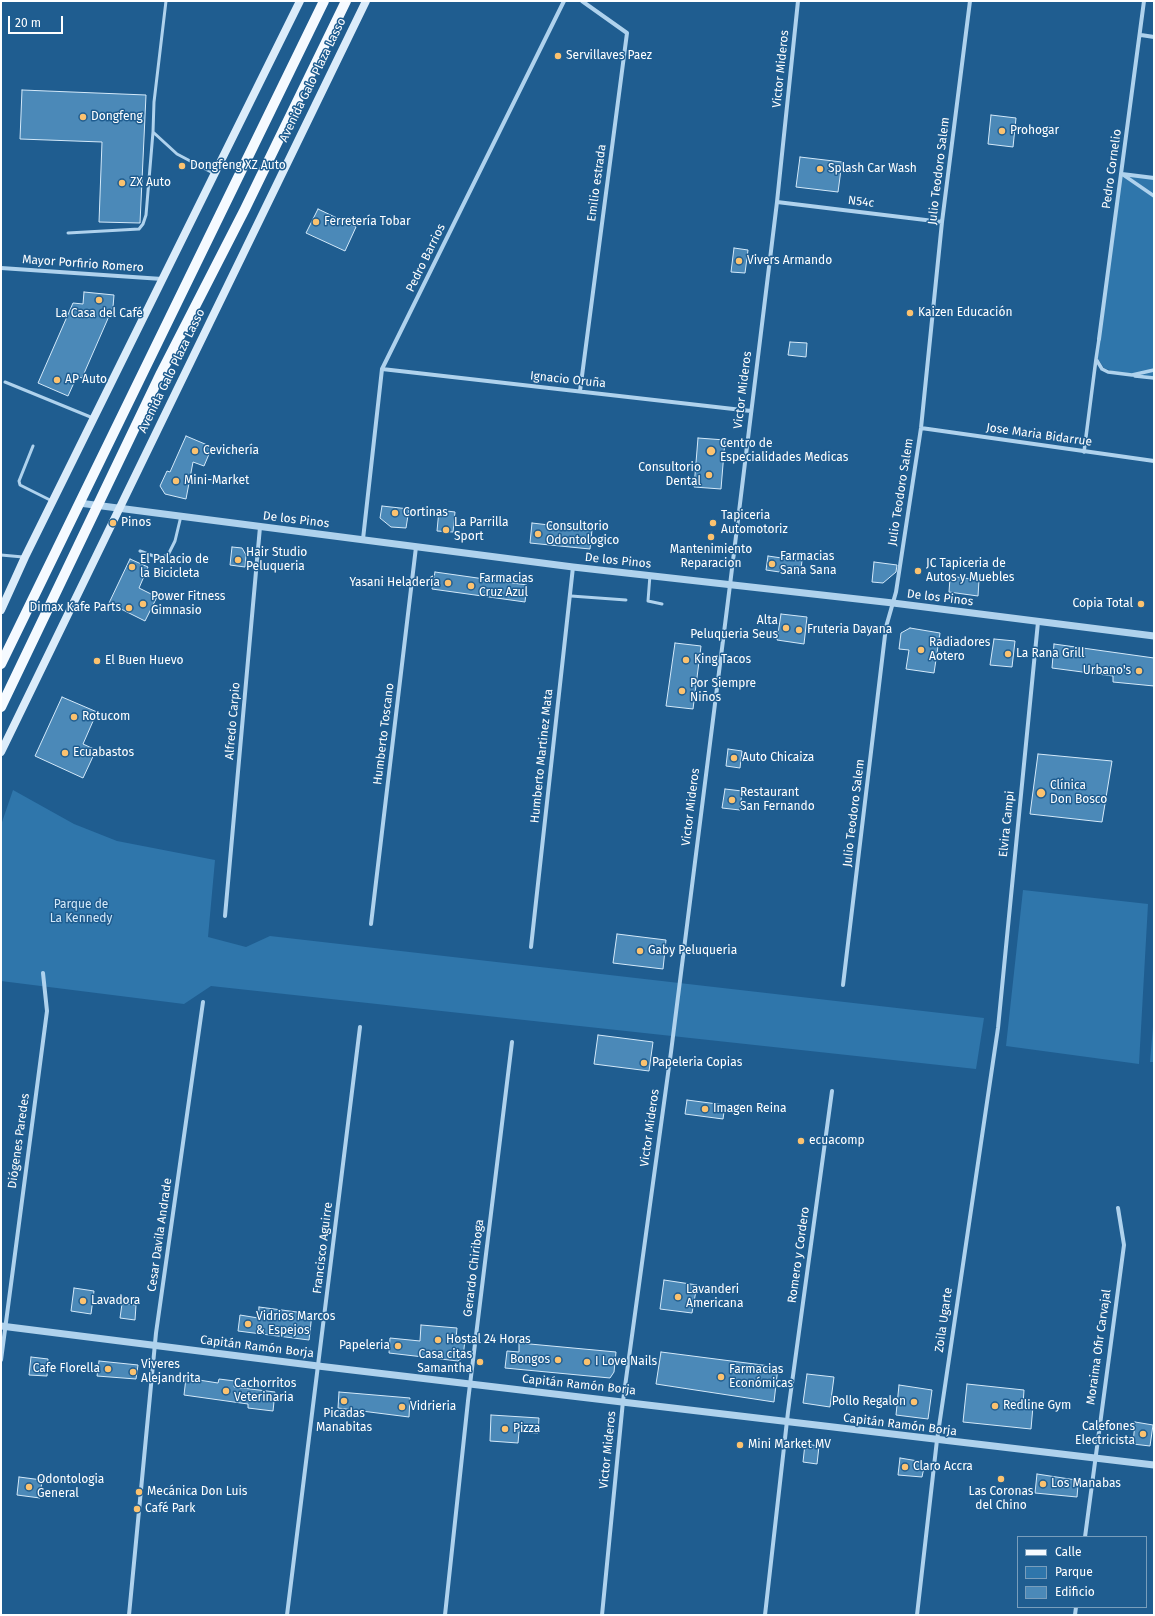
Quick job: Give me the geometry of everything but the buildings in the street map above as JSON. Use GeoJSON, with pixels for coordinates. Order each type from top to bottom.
{"type":"FeatureCollection","features":[{"type":"Feature","properties":{"kind":"main road"},"geometry":{"type":"LineString","coordinates":[[1,610],[25,557],[300,1]]}},
{"type":"Feature","properties":{"kind":"main road","name":"Avenida Galo Plaza Lasso"},"geometry":{"type":"LineString","coordinates":[[1,664],[324,1]]}},
{"type":"Feature","properties":{"kind":"main road","name":"Avenida Galo Plaza Lasso"},"geometry":{"type":"LineString","coordinates":[[1,708],[162,373],[245,209],[346,1]]}},
{"type":"Feature","properties":{"kind":"main road","name":"Avenida Galo Plaza Lasso"},"geometry":{"type":"LineString","coordinates":[[1,752],[366,1]]}},
{"type":"Feature","properties":{"kind":"street","name":"Pedro Barrios"},"geometry":{"type":"LineString","coordinates":[[363,539],[382,369],[564,1]]}},
{"type":"Feature","properties":{"kind":"street","name":"Emilio estrada"},"geometry":{"type":"LineString","coordinates":[[580,391],[627,34],[582,1]]}},
{"type":"Feature","properties":{"kind":"street","name":"Victor Mideros"},"geometry":{"type":"LineString","coordinates":[[602,1615],[623,1401],[671,1052],[730,584],[777,202],[798,1]]}},
{"type":"Feature","properties":{"kind":"street","name":"Julio Teodoro Salem"},"geometry":{"type":"LineString","coordinates":[[843,985],[886,627],[893,603],[920,428],[942,222],[970,1]]}},
{"type":"Feature","properties":{"kind":"street","name":"Pedro Cornelio"},"geometry":{"type":"LineString","coordinates":[[1099,339],[1144,1]]}},
{"type":"Feature","properties":{"kind":"street"},"geometry":{"type":"LineString","coordinates":[[1140,35],[1154,36]]}},
{"type":"Feature","properties":{"kind":"street"},"geometry":{"type":"LineString","coordinates":[[1122,174],[1154,178]]}},
{"type":"Feature","properties":{"kind":"street"},"geometry":{"type":"LineString","coordinates":[[1122,174],[1154,196]]}},
{"type":"Feature","properties":{"kind":"street","name":"N54c"},"geometry":{"type":"LineString","coordinates":[[777,202],[942,222]]}},
{"type":"Feature","properties":{"kind":"street","name":"Mayor Porfirio Romero"},"geometry":{"type":"LineString","coordinates":[[1,268],[163,279]]}},
{"type":"Feature","properties":{"kind":"street"},"geometry":{"type":"LineString","coordinates":[[1084,452],[1099,339]]}},
{"type":"Feature","properties":{"kind":"street"},"geometry":{"type":"LineString","coordinates":[[1096,359],[1102,369],[1108,372],[1154,378]]}},
{"type":"Feature","properties":{"kind":"street","name":"Ignacio Oruña"},"geometry":{"type":"LineString","coordinates":[[382,369],[751,411]]}},
{"type":"Feature","properties":{"kind":"street"},"geometry":{"type":"LineString","coordinates":[[1132,375],[1154,370]]}},
{"type":"Feature","properties":{"kind":"street","name":"Jose Maria Bidarrue"},"geometry":{"type":"LineString","coordinates":[[920,428],[1154,461]]}},
{"type":"Feature","properties":{"kind":"street","name":"De los Pinos"},"geometry":{"type":"LineString","coordinates":[[79,503],[573,567],[893,603],[1154,636]]}},
{"type":"Feature","properties":{"kind":"street","name":"Alfredo Carpio"},"geometry":{"type":"LineString","coordinates":[[225,916],[260,527]]}},
{"type":"Feature","properties":{"kind":"street","name":"Humberto Toscano"},"geometry":{"type":"LineString","coordinates":[[371,924],[416,547]]}},
{"type":"Feature","properties":{"kind":"street","name":"Humberto Martinez Mata"},"geometry":{"type":"LineString","coordinates":[[531,947],[573,567]]}},
{"type":"Feature","properties":{"kind":"street","name":"Elvira Campi"},"geometry":{"type":"LineString","coordinates":[[998,1028],[1038,622]]}},
{"type":"Feature","properties":{"kind":"street","name":"Diógenes Paredes"},"geometry":{"type":"LineString","coordinates":[[1,1360],[3,1326],[47,1011],[43,973]]}},
{"type":"Feature","properties":{"kind":"street","name":"Cesar Davila Andrade"},"geometry":{"type":"LineString","coordinates":[[129,1615],[154,1345],[203,1002]]}},
{"type":"Feature","properties":{"kind":"street","name":"Francisco Aguirre"},"geometry":{"type":"LineString","coordinates":[[287,1615],[360,1026]]}},
{"type":"Feature","properties":{"kind":"street","name":"Zoila Ugarte"},"geometry":{"type":"LineString","coordinates":[[917,1615],[936,1440],[998,1028]]}},
{"type":"Feature","properties":{"kind":"street","name":"Gerardo Chiriboga"},"geometry":{"type":"LineString","coordinates":[[445,1615],[470,1384],[512,1042]]}},
{"type":"Feature","properties":{"kind":"street","name":"Romero y Cordero"},"geometry":{"type":"LineString","coordinates":[[765,1615],[786,1422],[832,1091]]}},
{"type":"Feature","properties":{"kind":"street","name":"Moraima Ofir Carvajal"},"geometry":{"type":"LineString","coordinates":[[1085,1536],[1094,1459],[1124,1246],[1118,1208]]}},
{"type":"Feature","properties":{"kind":"street","name":"Capitán Ramón Borja"},"geometry":{"type":"LineString","coordinates":[[3,1326],[318,1366],[1154,1465]]}},
{"type":"Feature","properties":{"kind":"lane"},"geometry":{"type":"LineString","coordinates":[[68,233],[139,229],[143,224],[146,215],[154,102],[166,1]]}},
{"type":"Feature","properties":{"kind":"lane"},"geometry":{"type":"LineString","coordinates":[[153,132],[177,154],[215,174]]}},
{"type":"Feature","properties":{"kind":"lane"},"geometry":{"type":"LineString","coordinates":[[5,382],[95,418]]}},
{"type":"Feature","properties":{"kind":"lane"},"geometry":{"type":"LineString","coordinates":[[33,446],[19,481],[20,485],[53,502]]}},
{"type":"Feature","properties":{"kind":"lane"},"geometry":{"type":"LineString","coordinates":[[140,552],[160,558],[168,555],[175,541],[181,516]]}},
{"type":"Feature","properties":{"kind":"lane"},"geometry":{"type":"LineString","coordinates":[[1,556],[25,557]]}},
{"type":"Feature","properties":{"kind":"lane"},"geometry":{"type":"LineString","coordinates":[[650,575],[648,601],[662,604]]}},
{"type":"Feature","properties":{"kind":"lane"},"geometry":{"type":"LineString","coordinates":[[571,596],[626,600]]}},
{"type":"Feature","properties":{"kind":"green space"},"geometry":{"type":"Polygon","coordinates":[[[1122,174],[1154,178],[1154,377],[1115,372],[1104,368],[1097,357],[1122,174]]]}},
{"type":"Feature","properties":{"kind":"green space","name":"Parque de La Kennedy"},"geometry":{"type":"Polygon","coordinates":[[[13,790],[74,824],[117,841],[215,860],[208,937],[246,947],[270,936],[984,1018],[976,1069],[211,986],[184,1004],[1,981],[1,825],[13,790]]]}},
{"type":"Feature","properties":{"kind":"green space"},"geometry":{"type":"Polygon","coordinates":[[[1023,890],[1148,904],[1139,1064],[1006,1046],[1023,890]]]}},
{"type":"Feature","properties":{"kind":"green space"},"geometry":{"type":"Polygon","coordinates":[[[1154,1015],[1154,1062],[1150,1062],[1154,1015]]]}},
{"type":"Feature","properties":{"kind":"place","name":"Servillaves Paez"},"geometry":{"type":"Point","coordinates":[558,56]}},
{"type":"Feature","properties":{"kind":"place","name":"Dongfeng"},"geometry":{"type":"Point","coordinates":[83,117]}},
{"type":"Feature","properties":{"kind":"place","name":"Prohogar"},"geometry":{"type":"Point","coordinates":[1002,131]}},
{"type":"Feature","properties":{"kind":"place","name":"Dongfeng XZ Auto"},"geometry":{"type":"Point","coordinates":[182,166]}},
{"type":"Feature","properties":{"kind":"place","name":"Splash Car Wash"},"geometry":{"type":"Point","coordinates":[820,169]}},
{"type":"Feature","properties":{"kind":"place","name":"ZX Auto"},"geometry":{"type":"Point","coordinates":[122,183]}},
{"type":"Feature","properties":{"kind":"place","name":"Ferretería Tobar"},"geometry":{"type":"Point","coordinates":[316,222]}},
{"type":"Feature","properties":{"kind":"place","name":"Vivers Armando"},"geometry":{"type":"Point","coordinates":[739,261]}},
{"type":"Feature","properties":{"kind":"place","name":"La Casa del Café"},"geometry":{"type":"Point","coordinates":[99,300]}},
{"type":"Feature","properties":{"kind":"place","name":"Kaizen Educación"},"geometry":{"type":"Point","coordinates":[910,313]}},
{"type":"Feature","properties":{"kind":"place","name":"AP Auto"},"geometry":{"type":"Point","coordinates":[57,380]}},
{"type":"Feature","properties":{"kind":"place","name":"Cevichería"},"geometry":{"type":"Point","coordinates":[195,451]}},
{"type":"Feature","properties":{"kind":"place","name":"Centro de Especialidades Medicas"},"geometry":{"type":"Point","coordinates":[711,451]}},
{"type":"Feature","properties":{"kind":"place","name":"Consultorio Dental"},"geometry":{"type":"Point","coordinates":[709,475]}},
{"type":"Feature","properties":{"kind":"place","name":"Mini-Market"},"geometry":{"type":"Point","coordinates":[176,481]}},
{"type":"Feature","properties":{"kind":"place","name":"Cortinas"},"geometry":{"type":"Point","coordinates":[395,513]}},
{"type":"Feature","properties":{"kind":"place","name":"Pinos"},"geometry":{"type":"Point","coordinates":[113,523]}},
{"type":"Feature","properties":{"kind":"place","name":"Tapiceria Automotoriz"},"geometry":{"type":"Point","coordinates":[713,523]}},
{"type":"Feature","properties":{"kind":"place","name":"La Parrilla Sport"},"geometry":{"type":"Point","coordinates":[446,530]}},
{"type":"Feature","properties":{"kind":"place","name":"Consultorio Odontologico"},"geometry":{"type":"Point","coordinates":[538,534]}},
{"type":"Feature","properties":{"kind":"place","name":"Mantenimiento Reparacion"},"geometry":{"type":"Point","coordinates":[711,537]}},
{"type":"Feature","properties":{"kind":"place","name":"Hair Studio Peluqueria"},"geometry":{"type":"Point","coordinates":[238,560]}},
{"type":"Feature","properties":{"kind":"place","name":"Farmacias Sana Sana"},"geometry":{"type":"Point","coordinates":[772,564]}},
{"type":"Feature","properties":{"kind":"place","name":"El Palacio de la Bicicleta"},"geometry":{"type":"Point","coordinates":[132,567]}},
{"type":"Feature","properties":{"kind":"place","name":"JC Tapiceria de Autos y Muebles"},"geometry":{"type":"Point","coordinates":[918,571]}},
{"type":"Feature","properties":{"kind":"place","name":"Yasani Heladería"},"geometry":{"type":"Point","coordinates":[448,583]}},
{"type":"Feature","properties":{"kind":"place","name":"Farmacias Cruz Azul"},"geometry":{"type":"Point","coordinates":[471,586]}},
{"type":"Feature","properties":{"kind":"place","name":"Power Fitness Gimnasio"},"geometry":{"type":"Point","coordinates":[143,604]}},
{"type":"Feature","properties":{"kind":"place","name":"Copia Total"},"geometry":{"type":"Point","coordinates":[1141,604]}},
{"type":"Feature","properties":{"kind":"place","name":"Dimax Kafe Parts"},"geometry":{"type":"Point","coordinates":[129,608]}},
{"type":"Feature","properties":{"kind":"place","name":"Alta Peluqueria Seus"},"geometry":{"type":"Point","coordinates":[786,628]}},
{"type":"Feature","properties":{"kind":"place","name":"Fruteria Dayana"},"geometry":{"type":"Point","coordinates":[799,630]}},
{"type":"Feature","properties":{"kind":"place","name":"Radiadores Aotero"},"geometry":{"type":"Point","coordinates":[921,650]}},
{"type":"Feature","properties":{"kind":"place","name":"La Rana Grill"},"geometry":{"type":"Point","coordinates":[1008,654]}},
{"type":"Feature","properties":{"kind":"place","name":"King Tacos"},"geometry":{"type":"Point","coordinates":[686,660]}},
{"type":"Feature","properties":{"kind":"place","name":"El Buen Huevo"},"geometry":{"type":"Point","coordinates":[97,661]}},
{"type":"Feature","properties":{"kind":"place","name":"Urbano's"},"geometry":{"type":"Point","coordinates":[1139,671]}},
{"type":"Feature","properties":{"kind":"place","name":"Por Siempre Niños"},"geometry":{"type":"Point","coordinates":[682,691]}},
{"type":"Feature","properties":{"kind":"place","name":"Rotucom"},"geometry":{"type":"Point","coordinates":[74,717]}},
{"type":"Feature","properties":{"kind":"place","name":"Ecuabastos"},"geometry":{"type":"Point","coordinates":[65,753]}},
{"type":"Feature","properties":{"kind":"place","name":"Auto Chicaiza"},"geometry":{"type":"Point","coordinates":[734,758]}},
{"type":"Feature","properties":{"kind":"place","name":"Clínica Don Bosco"},"geometry":{"type":"Point","coordinates":[1041,793]}},
{"type":"Feature","properties":{"kind":"place","name":"Restaurant San Fernando"},"geometry":{"type":"Point","coordinates":[732,800]}},
{"type":"Feature","properties":{"kind":"place","name":"Gaby Peluqueria"},"geometry":{"type":"Point","coordinates":[640,951]}},
{"type":"Feature","properties":{"kind":"place","name":"Papeleria Copias"},"geometry":{"type":"Point","coordinates":[644,1063]}},
{"type":"Feature","properties":{"kind":"place","name":"Imagen Reina"},"geometry":{"type":"Point","coordinates":[705,1109]}},
{"type":"Feature","properties":{"kind":"place","name":"ecuacomp"},"geometry":{"type":"Point","coordinates":[801,1141]}},
{"type":"Feature","properties":{"kind":"place","name":"Lavanderi Americana"},"geometry":{"type":"Point","coordinates":[678,1297]}},
{"type":"Feature","properties":{"kind":"place","name":"Lavadora"},"geometry":{"type":"Point","coordinates":[83,1301]}},
{"type":"Feature","properties":{"kind":"place","name":"Vidrios Marcos & Espejos"},"geometry":{"type":"Point","coordinates":[248,1324]}},
{"type":"Feature","properties":{"kind":"place","name":"Hostal 24 Horas"},"geometry":{"type":"Point","coordinates":[438,1340]}},
{"type":"Feature","properties":{"kind":"place","name":"Papeleria"},"geometry":{"type":"Point","coordinates":[398,1346]}},
{"type":"Feature","properties":{"kind":"place","name":"Bongos"},"geometry":{"type":"Point","coordinates":[558,1360]}},
{"type":"Feature","properties":{"kind":"place","name":"Casa citas Samantha"},"geometry":{"type":"Point","coordinates":[480,1362]}},
{"type":"Feature","properties":{"kind":"place","name":"I Love Nails"},"geometry":{"type":"Point","coordinates":[587,1362]}},
{"type":"Feature","properties":{"kind":"place","name":"Cafe Florella"},"geometry":{"type":"Point","coordinates":[108,1369]}},
{"type":"Feature","properties":{"kind":"place","name":"Viveres Alejandrita"},"geometry":{"type":"Point","coordinates":[133,1372]}},
{"type":"Feature","properties":{"kind":"place","name":"Farmacias Económicas"},"geometry":{"type":"Point","coordinates":[721,1377]}},
{"type":"Feature","properties":{"kind":"place","name":"Cachorritos Veterinaria"},"geometry":{"type":"Point","coordinates":[226,1391]}},
{"type":"Feature","properties":{"kind":"place","name":"Picadas Manabitas"},"geometry":{"type":"Point","coordinates":[344,1401]}},
{"type":"Feature","properties":{"kind":"place","name":"Pollo Regalon"},"geometry":{"type":"Point","coordinates":[914,1402]}},
{"type":"Feature","properties":{"kind":"place","name":"Redline Gym"},"geometry":{"type":"Point","coordinates":[995,1406]}},
{"type":"Feature","properties":{"kind":"place","name":"Vidrieria"},"geometry":{"type":"Point","coordinates":[402,1407]}},
{"type":"Feature","properties":{"kind":"place","name":"Pizza"},"geometry":{"type":"Point","coordinates":[505,1429]}},
{"type":"Feature","properties":{"kind":"place","name":"Calefones Electricista"},"geometry":{"type":"Point","coordinates":[1143,1434]}},
{"type":"Feature","properties":{"kind":"place","name":"Mini Market MV"},"geometry":{"type":"Point","coordinates":[740,1445]}},
{"type":"Feature","properties":{"kind":"place","name":"Claro Accra"},"geometry":{"type":"Point","coordinates":[905,1467]}},
{"type":"Feature","properties":{"kind":"place","name":"Las Coronas del Chino"},"geometry":{"type":"Point","coordinates":[1001,1479]}},
{"type":"Feature","properties":{"kind":"place","name":"Los Manabas"},"geometry":{"type":"Point","coordinates":[1043,1484]}},
{"type":"Feature","properties":{"kind":"place","name":"Odontologia General"},"geometry":{"type":"Point","coordinates":[29,1487]}},
{"type":"Feature","properties":{"kind":"place","name":"Mecánica Don Luis"},"geometry":{"type":"Point","coordinates":[139,1492]}},
{"type":"Feature","properties":{"kind":"place","name":"Café Park"},"geometry":{"type":"Point","coordinates":[137,1509]}}]}
